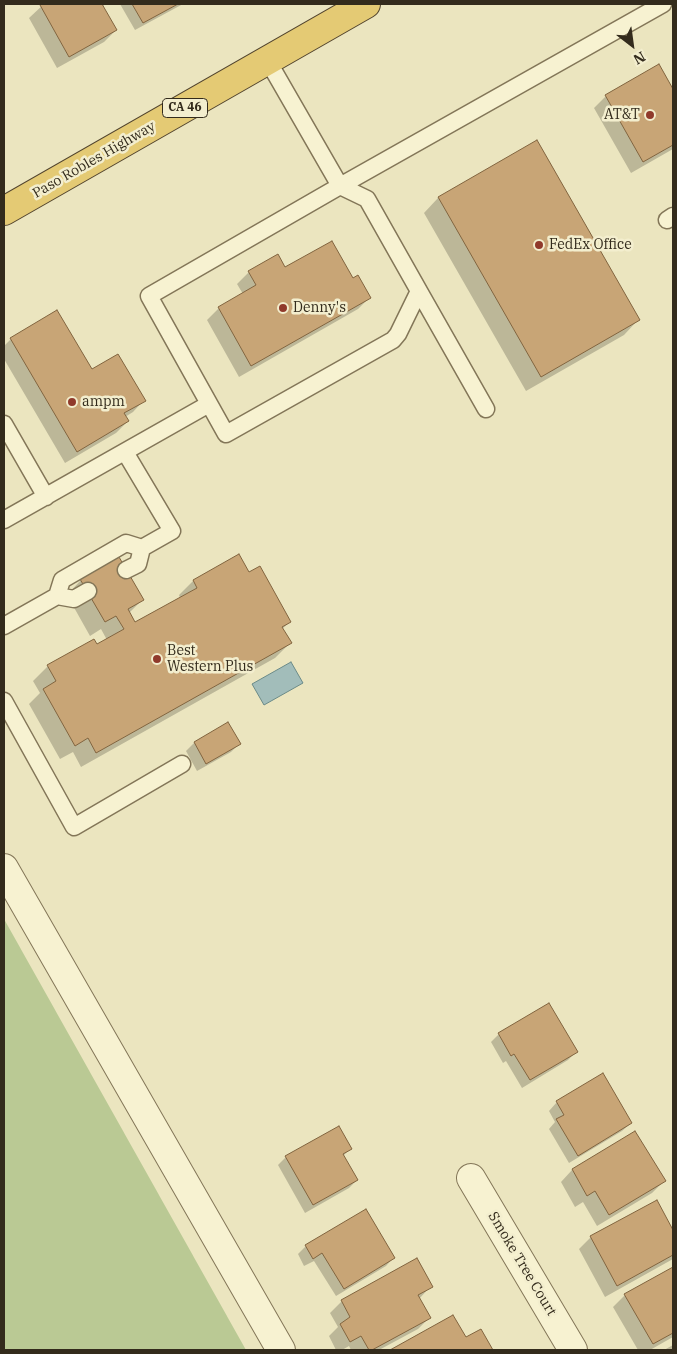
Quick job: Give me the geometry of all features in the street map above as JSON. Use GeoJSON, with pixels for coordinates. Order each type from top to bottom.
{"type":"FeatureCollection","features":[{"type":"Feature","properties":{"kind":"highway","name":"Paso Robles Highway"},"geometry":{"type":"LineString","coordinates":[[4,212],[366,4]]}},
{"type":"Feature","properties":{"kind":"street"},"geometry":{"type":"LineString","coordinates":[[4,868],[281,1350]]}},
{"type":"Feature","properties":{"kind":"street","name":"Smoke Tree Court"},"geometry":{"type":"LineString","coordinates":[[471,1178],[573,1350]]}},
{"type":"Feature","properties":{"kind":"lane"},"geometry":{"type":"LineString","coordinates":[[420,291],[394,340],[226,434],[149,296],[663,4]]}},
{"type":"Feature","properties":{"kind":"lane"},"geometry":{"type":"LineString","coordinates":[[670,4],[673,10]]}},
{"type":"Feature","properties":{"kind":"lane"},"geometry":{"type":"LineString","coordinates":[[268,61],[340,186],[368,199],[486,409]]}},
{"type":"Feature","properties":{"kind":"lane"},"geometry":{"type":"LineString","coordinates":[[4,520],[209,404]]}},
{"type":"Feature","properties":{"kind":"lane"},"geometry":{"type":"LineString","coordinates":[[4,424],[46,496]]}},
{"type":"Feature","properties":{"kind":"lane"},"geometry":{"type":"LineString","coordinates":[[125,452],[172,531],[142,548],[138,564],[126,570]]}},
{"type":"Feature","properties":{"kind":"lane"},"geometry":{"type":"LineString","coordinates":[[57,596],[62,580],[126,543],[142,548]]}},
{"type":"Feature","properties":{"kind":"lane"},"geometry":{"type":"LineString","coordinates":[[4,626],[57,596],[74,599],[88,591]]}},
{"type":"Feature","properties":{"kind":"lane"},"geometry":{"type":"LineString","coordinates":[[4,701],[74,826],[182,764]]}},
{"type":"Feature","properties":{"kind":"green space"},"geometry":{"type":"Polygon","coordinates":[[[4,919],[246,1350],[4,1350],[4,919]]]}},
{"type":"Feature","properties":{"kind":"water"},"geometry":{"type":"Polygon","coordinates":[[[291,662],[303,683],[264,705],[252,684],[291,662]]]}},
{"type":"Feature","properties":{"kind":"building"},"geometry":{"type":"Polygon","coordinates":[[[102,4],[117,30],[69,57],[40,5],[102,4]]]}},
{"type":"Feature","properties":{"kind":"building"},"geometry":{"type":"Polygon","coordinates":[[[132,4],[178,4],[143,23],[132,4]]]}},
{"type":"Feature","properties":{"kind":"building"},"geometry":{"type":"Polygon","coordinates":[[[659,64],[673,89],[673,145],[643,162],[605,95],[659,64]]]}},
{"type":"Feature","properties":{"kind":"building"},"geometry":{"type":"Polygon","coordinates":[[[537,140],[640,320],[541,377],[438,197],[537,140]]]}},
{"type":"Feature","properties":{"kind":"building"},"geometry":{"type":"Polygon","coordinates":[[[332,241],[353,278],[358,275],[371,298],[251,366],[218,307],[256,285],[248,271],[278,254],[285,267],[332,241]]]}},
{"type":"Feature","properties":{"kind":"building"},"geometry":{"type":"Polygon","coordinates":[[[57,310],[92,369],[118,354],[146,401],[124,413],[129,421],[77,452],[10,338],[57,310]]]}},
{"type":"Feature","properties":{"kind":"building"},"geometry":{"type":"Polygon","coordinates":[[[239,554],[249,572],[260,566],[291,622],[282,627],[292,643],[96,753],[88,738],[75,746],[43,689],[56,681],[47,665],[94,639],[97,644],[124,629],[116,616],[105,622],[80,579],[119,557],[144,600],[128,609],[135,622],[197,588],[193,580],[239,554]]]}},
{"type":"Feature","properties":{"kind":"building"},"geometry":{"type":"Polygon","coordinates":[[[228,722],[241,744],[206,764],[194,742],[228,722]]]}},
{"type":"Feature","properties":{"kind":"building"},"geometry":{"type":"Polygon","coordinates":[[[549,1003],[578,1052],[530,1080],[514,1054],[511,1056],[498,1033],[549,1003]]]}},
{"type":"Feature","properties":{"kind":"building"},"geometry":{"type":"Polygon","coordinates":[[[603,1073],[632,1123],[578,1156],[556,1119],[564,1115],[556,1101],[603,1073]]]}},
{"type":"Feature","properties":{"kind":"building"},"geometry":{"type":"Polygon","coordinates":[[[339,1126],[352,1149],[343,1154],[358,1180],[313,1205],[285,1156],[339,1126]]]}},
{"type":"Feature","properties":{"kind":"building"},"geometry":{"type":"Polygon","coordinates":[[[635,1131],[666,1181],[609,1215],[595,1191],[587,1196],[572,1169],[635,1131]]]}},
{"type":"Feature","properties":{"kind":"building"},"geometry":{"type":"Polygon","coordinates":[[[657,1200],[673,1230],[673,1255],[617,1286],[590,1236],[657,1200]]]}},
{"type":"Feature","properties":{"kind":"building"},"geometry":{"type":"Polygon","coordinates":[[[366,1209],[395,1258],[344,1289],[322,1253],[313,1259],[305,1245],[366,1209]]]}},
{"type":"Feature","properties":{"kind":"building"},"geometry":{"type":"Polygon","coordinates":[[[417,1258],[433,1287],[418,1295],[431,1318],[372,1350],[369,1350],[361,1336],[350,1342],[340,1324],[350,1317],[341,1300],[417,1258]]]}},
{"type":"Feature","properties":{"kind":"building"},"geometry":{"type":"Polygon","coordinates":[[[673,1267],[673,1333],[653,1344],[624,1294],[673,1267]]]}},
{"type":"Feature","properties":{"kind":"building"},"geometry":{"type":"Polygon","coordinates":[[[453,1315],[466,1337],[481,1329],[493,1350],[390,1350],[453,1315]]]}},
{"type":"Feature","properties":{"kind":"place","name":"AT&T"},"geometry":{"type":"Point","coordinates":[650,115]}},
{"type":"Feature","properties":{"kind":"place","name":"FedEx Office"},"geometry":{"type":"Point","coordinates":[539,245]}},
{"type":"Feature","properties":{"kind":"place","name":"Denny's"},"geometry":{"type":"Point","coordinates":[283,308]}},
{"type":"Feature","properties":{"kind":"place","name":"ampm"},"geometry":{"type":"Point","coordinates":[72,402]}},
{"type":"Feature","properties":{"kind":"place","name":"Best Western Plus"},"geometry":{"type":"Point","coordinates":[157,659]}}]}
